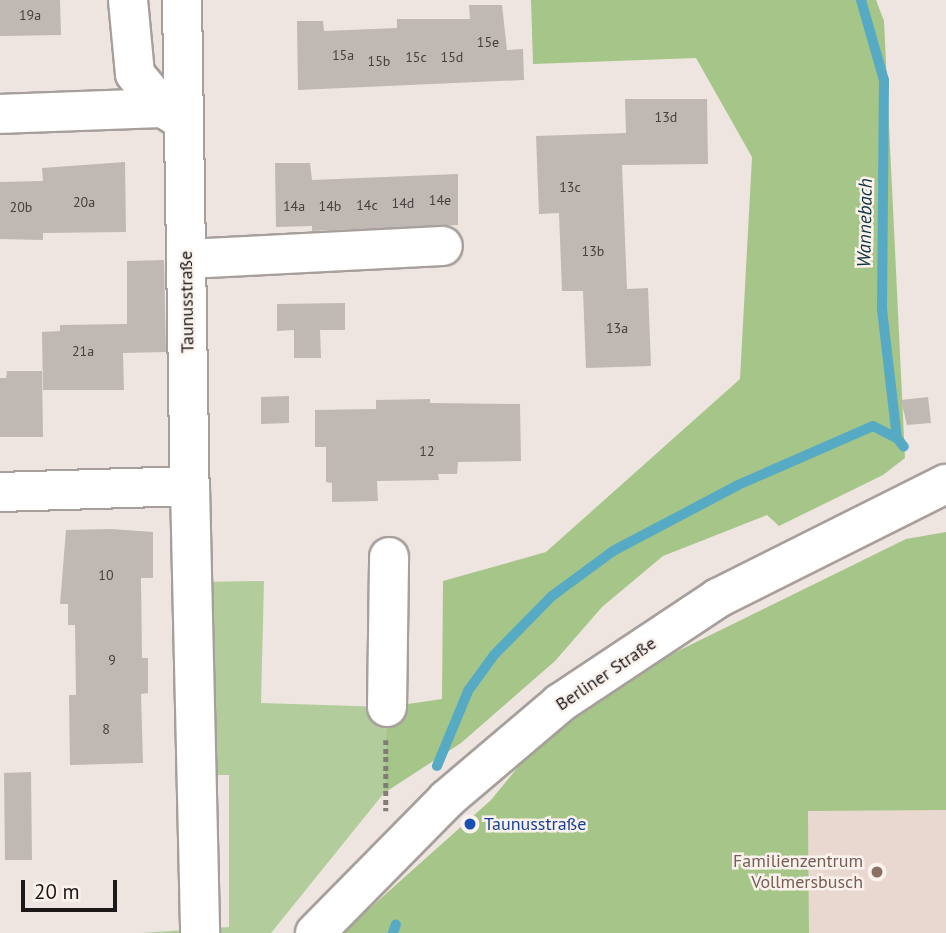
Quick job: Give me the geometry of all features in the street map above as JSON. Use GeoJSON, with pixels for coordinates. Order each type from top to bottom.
{"type":"FeatureCollection","features":[{"type":"Feature","properties":{"kind":"street"},"geometry":{"type":"LineString","coordinates":[[128,0],[135,74],[172,113]]}},
{"type":"Feature","properties":{"kind":"street","name":"Taunusstraße"},"geometry":{"type":"LineString","coordinates":[[182,0],[187,86],[172,113],[187,259],[200,933]]}},
{"type":"Feature","properties":{"kind":"street"},"geometry":{"type":"LineString","coordinates":[[0,114],[172,113]]}},
{"type":"Feature","properties":{"kind":"street"},"geometry":{"type":"LineString","coordinates":[[187,259],[443,246]]}},
{"type":"Feature","properties":{"kind":"street","name":"Berliner Straße"},"geometry":{"type":"LineString","coordinates":[[315,933],[407,838],[560,703],[718,598],[946,484]]}},
{"type":"Feature","properties":{"kind":"street"},"geometry":{"type":"LineString","coordinates":[[0,492],[190,486]]}},
{"type":"Feature","properties":{"kind":"street"},"geometry":{"type":"LineString","coordinates":[[387,707],[389,557]]}},
{"type":"Feature","properties":{"kind":"path"},"geometry":{"type":"LineString","coordinates":[[387,707],[386,813],[407,838]]}},
{"type":"Feature","properties":{"kind":"shaded area","name":"Familienzentrum Vollmersbusch"},"geometry":{"type":"Polygon","coordinates":[[[808,810],[946,810],[946,933],[809,933],[808,810]]]}},
{"type":"Feature","properties":{"kind":"green space"},"geometry":{"type":"Polygon","coordinates":[[[531,0],[876,0],[884,21],[905,458],[883,475],[779,526],[767,515],[663,556],[602,607],[555,661],[461,743],[384,793],[387,707],[442,699],[443,581],[546,552],[740,379],[752,157],[696,58],[533,64],[531,0]]]}},
{"type":"Feature","properties":{"kind":"green space"},"geometry":{"type":"Polygon","coordinates":[[[946,532],[946,810],[808,811],[809,933],[342,933],[491,800],[523,761],[575,710],[625,677],[906,539],[946,532]]]}},
{"type":"Feature","properties":{"kind":"green space"},"geometry":{"type":"Polygon","coordinates":[[[264,581],[261,703],[387,707],[384,793],[271,933],[141,933],[229,927],[229,775],[202,775],[197,582],[264,581]]]}},
{"type":"Feature","properties":{"kind":"building"},"geometry":{"type":"Polygon","coordinates":[[[0,0],[60,0],[61,35],[0,36],[0,0]]]}},
{"type":"Feature","properties":{"kind":"building"},"geometry":{"type":"Polygon","coordinates":[[[469,5],[502,5],[507,50],[523,49],[524,80],[298,90],[297,21],[323,21],[324,31],[397,28],[397,19],[470,19],[469,5]]]}},
{"type":"Feature","properties":{"kind":"building"},"geometry":{"type":"Polygon","coordinates":[[[625,99],[707,99],[708,164],[622,165],[627,289],[648,288],[651,366],[586,368],[583,291],[562,291],[559,213],[539,214],[536,136],[626,133],[625,99]]]}},
{"type":"Feature","properties":{"kind":"building"},"geometry":{"type":"Polygon","coordinates":[[[125,162],[126,232],[43,233],[43,240],[0,239],[0,182],[43,181],[42,168],[125,162]]]}},
{"type":"Feature","properties":{"kind":"building"},"geometry":{"type":"Polygon","coordinates":[[[275,163],[310,163],[312,180],[458,174],[458,225],[312,231],[312,226],[276,227],[275,163]]]}},
{"type":"Feature","properties":{"kind":"building"},"geometry":{"type":"Polygon","coordinates":[[[164,260],[166,352],[123,353],[124,390],[43,390],[42,332],[60,331],[60,325],[127,324],[127,261],[164,260]]]}},
{"type":"Feature","properties":{"kind":"building"},"geometry":{"type":"Polygon","coordinates":[[[345,303],[345,330],[320,330],[321,358],[294,358],[294,330],[277,331],[277,304],[345,303]]]}},
{"type":"Feature","properties":{"kind":"building"},"geometry":{"type":"Polygon","coordinates":[[[7,371],[42,371],[43,437],[0,437],[0,378],[6,378],[7,371]]]}},
{"type":"Feature","properties":{"kind":"building"},"geometry":{"type":"Polygon","coordinates":[[[289,396],[289,423],[261,424],[261,397],[289,396]]]}},
{"type":"Feature","properties":{"kind":"building"},"geometry":{"type":"Polygon","coordinates":[[[928,397],[931,423],[907,425],[901,400],[928,397]]]}},
{"type":"Feature","properties":{"kind":"building"},"geometry":{"type":"Polygon","coordinates":[[[430,399],[430,403],[520,404],[521,461],[458,462],[457,474],[438,474],[439,480],[377,481],[378,501],[332,502],[332,483],[326,482],[326,447],[315,447],[315,410],[376,409],[376,400],[430,399]]]}},
{"type":"Feature","properties":{"kind":"building"},"geometry":{"type":"Polygon","coordinates":[[[66,530],[153,532],[153,578],[141,578],[142,658],[148,658],[148,693],[141,694],[143,763],[70,765],[69,695],[76,695],[75,625],[68,625],[68,604],[60,604],[66,530]]]}},
{"type":"Feature","properties":{"kind":"building"},"geometry":{"type":"Polygon","coordinates":[[[31,772],[32,860],[5,860],[4,773],[31,772]]]}},
{"type":"Feature","properties":{"kind":"waterway","name":"Wannebach"},"geometry":{"type":"LineString","coordinates":[[861,0],[884,80],[882,309],[897,438],[904,447]]}},
{"type":"Feature","properties":{"kind":"waterway"},"geometry":{"type":"LineString","coordinates":[[437,766],[468,691],[494,655],[552,596],[613,551],[738,485],[873,426],[897,438]]}},
{"type":"Feature","properties":{"kind":"waterway"},"geometry":{"type":"LineString","coordinates":[[393,933],[396,924]]}},
{"type":"Feature","properties":{"kind":"place","name":"Taunusstraße"},"geometry":{"type":"Point","coordinates":[470,824]}},
{"type":"Feature","properties":{"kind":"place","name":"Familienzentrum Vollmersbusch"},"geometry":{"type":"Point","coordinates":[877,872]}}]}
